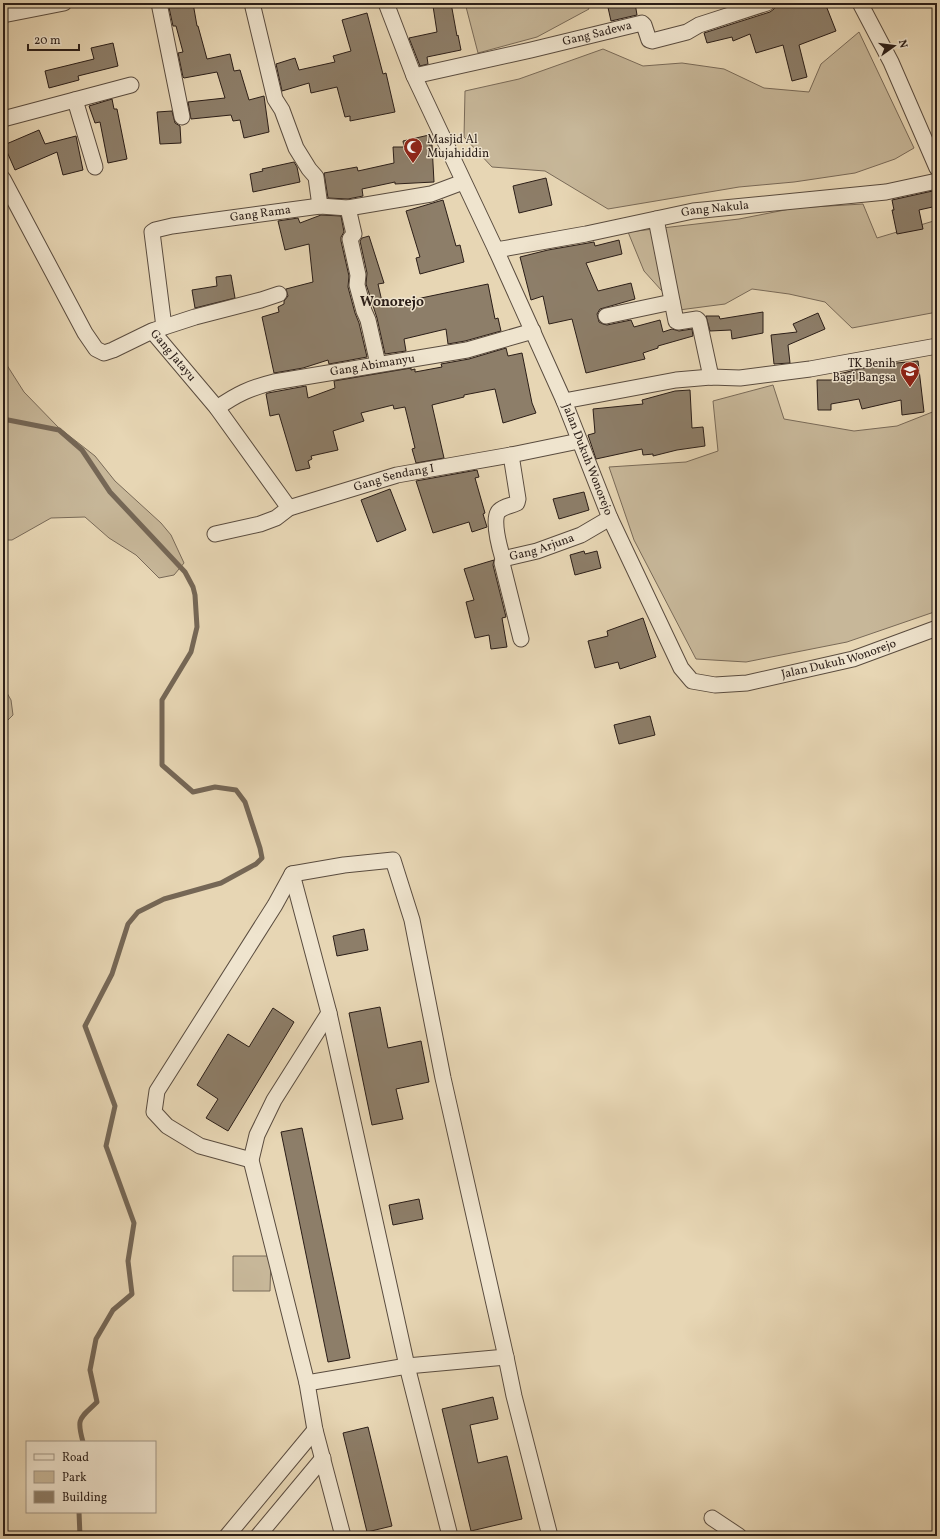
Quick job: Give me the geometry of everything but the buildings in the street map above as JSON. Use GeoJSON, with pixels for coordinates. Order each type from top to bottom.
{"type":"FeatureCollection","features":[{"type":"Feature","properties":{"kind":"street"},"geometry":{"type":"LineString","coordinates":[[3,15],[64,3]]}},
{"type":"Feature","properties":{"kind":"street"},"geometry":{"type":"LineString","coordinates":[[159,3],[182,117]]}},
{"type":"Feature","properties":{"kind":"street"},"geometry":{"type":"LineString","coordinates":[[252,3],[275,99],[282,110],[296,148],[307,166],[316,176],[320,206]]}},
{"type":"Feature","properties":{"kind":"street","name":"Jalan Dukuh Wonorejo"},"geometry":{"type":"LineString","coordinates":[[386,3],[414,76],[496,250],[564,401],[610,518],[681,668],[692,681],[715,685],[747,683],[854,659],[937,628]]}},
{"type":"Feature","properties":{"kind":"street","name":"Gang Sadewa"},"geometry":{"type":"LineString","coordinates":[[414,76],[532,50],[642,23],[649,40],[652,41],[687,32],[699,25],[767,3]]}},
{"type":"Feature","properties":{"kind":"street"},"geometry":{"type":"LineString","coordinates":[[860,3],[891,62],[937,168]]}},
{"type":"Feature","properties":{"kind":"street"},"geometry":{"type":"LineString","coordinates":[[3,119],[131,85]]}},
{"type":"Feature","properties":{"kind":"street"},"geometry":{"type":"LineString","coordinates":[[75,100],[95,167]]}},
{"type":"Feature","properties":{"kind":"street","name":"Gang Jatayu"},"geometry":{"type":"LineString","coordinates":[[3,179],[82,327],[96,349],[104,353],[108,352],[158,329],[289,508]]}},
{"type":"Feature","properties":{"kind":"street","name":"Gang Nakula"},"geometry":{"type":"LineString","coordinates":[[496,250],[586,234],[693,211],[886,192],[937,181]]}},
{"type":"Feature","properties":{"kind":"street","name":"Gang Rama"},"geometry":{"type":"LineString","coordinates":[[158,329],[152,232],[155,230],[172,226],[320,206],[348,208],[431,194],[463,182]]}},
{"type":"Feature","properties":{"kind":"street"},"geometry":{"type":"LineString","coordinates":[[348,208],[354,234],[350,239],[358,275],[357,285],[368,320],[378,364]]}},
{"type":"Feature","properties":{"kind":"street"},"geometry":{"type":"LineString","coordinates":[[656,219],[676,321],[699,321],[711,377]]}},
{"type":"Feature","properties":{"kind":"street"},"geometry":{"type":"LineString","coordinates":[[158,329],[195,317],[279,294]]}},
{"type":"Feature","properties":{"kind":"street"},"geometry":{"type":"LineString","coordinates":[[606,316],[672,302]]}},
{"type":"Feature","properties":{"kind":"street","name":"Gang Abimanyu"},"geometry":{"type":"LineString","coordinates":[[216,408],[235,395],[250,388],[274,382],[467,350],[533,331]]}},
{"type":"Feature","properties":{"kind":"street"},"geometry":{"type":"LineString","coordinates":[[564,401],[676,380],[711,377],[740,378],[817,368],[937,346]]}},
{"type":"Feature","properties":{"kind":"street","name":"Gang Sendang I"},"geometry":{"type":"LineString","coordinates":[[215,534],[260,524],[276,518],[289,508],[398,476],[511,456],[579,441]]}},
{"type":"Feature","properties":{"kind":"street"},"geometry":{"type":"LineString","coordinates":[[503,559],[497,531],[497,514],[501,509],[516,503],[518,499],[511,456]]}},
{"type":"Feature","properties":{"kind":"street","name":"Gang Arjuna"},"geometry":{"type":"LineString","coordinates":[[521,639],[502,564],[503,559],[537,551],[581,535],[610,518]]}},
{"type":"Feature","properties":{"kind":"street"},"geometry":{"type":"LineString","coordinates":[[292,874],[344,865],[393,860],[412,920],[443,1078],[514,1396],[550,1536]]}},
{"type":"Feature","properties":{"kind":"street"},"geometry":{"type":"LineString","coordinates":[[292,874],[329,1013],[407,1366],[450,1536]]}},
{"type":"Feature","properties":{"kind":"street"},"geometry":{"type":"LineString","coordinates":[[251,1160],[200,1146],[167,1126],[154,1112],[157,1091],[271,911],[292,874]]}},
{"type":"Feature","properties":{"kind":"street"},"geometry":{"type":"LineString","coordinates":[[329,1013],[274,1100],[257,1135],[251,1160],[307,1383],[315,1430],[343,1536]]}},
{"type":"Feature","properties":{"kind":"street"},"geometry":{"type":"LineString","coordinates":[[307,1383],[407,1366],[506,1357]]}},
{"type":"Feature","properties":{"kind":"street"},"geometry":{"type":"LineString","coordinates":[[227,1536],[315,1430]]}},
{"type":"Feature","properties":{"kind":"street"},"geometry":{"type":"LineString","coordinates":[[258,1536],[323,1458]]}},
{"type":"Feature","properties":{"kind":"street"},"geometry":{"type":"LineString","coordinates":[[712,1518],[739,1536]]}},
{"type":"Feature","properties":{"kind":"green space"},"geometry":{"type":"Polygon","coordinates":[[[465,3],[586,3],[589,9],[537,37],[478,53],[465,3]]]}},
{"type":"Feature","properties":{"kind":"green space"},"geometry":{"type":"Polygon","coordinates":[[[859,32],[914,148],[895,159],[855,173],[794,182],[739,187],[608,209],[545,171],[492,167],[464,137],[465,91],[519,79],[603,49],[643,66],[682,63],[724,69],[764,88],[809,92],[821,64],[859,32]]]}},
{"type":"Feature","properties":{"kind":"green space"},"geometry":{"type":"Polygon","coordinates":[[[863,204],[877,238],[937,220],[937,312],[852,328],[825,302],[789,294],[752,289],[725,304],[679,310],[644,271],[628,232],[739,219],[795,208],[863,204]]]}},
{"type":"Feature","properties":{"kind":"green space"},"geometry":{"type":"Polygon","coordinates":[[[3,359],[24,392],[58,427],[95,456],[115,481],[161,523],[171,535],[184,563],[174,575],[159,578],[136,555],[109,538],[85,517],[51,518],[12,540],[3,540],[3,359]]]}},
{"type":"Feature","properties":{"kind":"green space"},"geometry":{"type":"Polygon","coordinates":[[[773,385],[784,419],[854,431],[897,426],[935,411],[937,404],[937,611],[847,642],[746,662],[696,659],[634,540],[609,467],[686,462],[718,451],[713,401],[773,385]]]}},
{"type":"Feature","properties":{"kind":"green space"},"geometry":{"type":"Polygon","coordinates":[[[3,686],[11,700],[13,715],[3,725],[3,686]]]}},
{"type":"Feature","properties":{"kind":"green space"},"geometry":{"type":"Polygon","coordinates":[[[233,1256],[271,1256],[270,1291],[233,1291],[233,1256]]]}},
{"type":"Feature","properties":{"kind":"waterway"},"geometry":{"type":"LineString","coordinates":[[3,419],[59,430],[82,450],[110,492],[185,572],[193,587],[195,595],[197,627],[191,652],[162,700],[162,765],[193,792],[215,787],[236,790],[245,802],[262,858],[256,864],[221,883],[164,899],[138,912],[128,924],[112,974],[85,1026],[115,1106],[106,1146],[134,1223],[128,1261],[132,1294],[113,1310],[96,1339],[90,1370],[97,1402],[81,1419],[80,1428],[83,1441]]}},
{"type":"Feature","properties":{"kind":"waterway"},"geometry":{"type":"LineString","coordinates":[[79,1513],[80,1536]]}},
{"type":"Feature","properties":{"kind":"place","name":"Masjid Al Mujahiddin"},"geometry":{"type":"Point","coordinates":[413,164]}},
{"type":"Feature","properties":{"kind":"place","name":"TK Benih Bagi Bangsa"},"geometry":{"type":"Point","coordinates":[910,388]}},
{"type":"Feature","properties":{"kind":"district","name":"Wonorejo"},"geometry":{"type":"Point","coordinates":[392,302]}}]}
